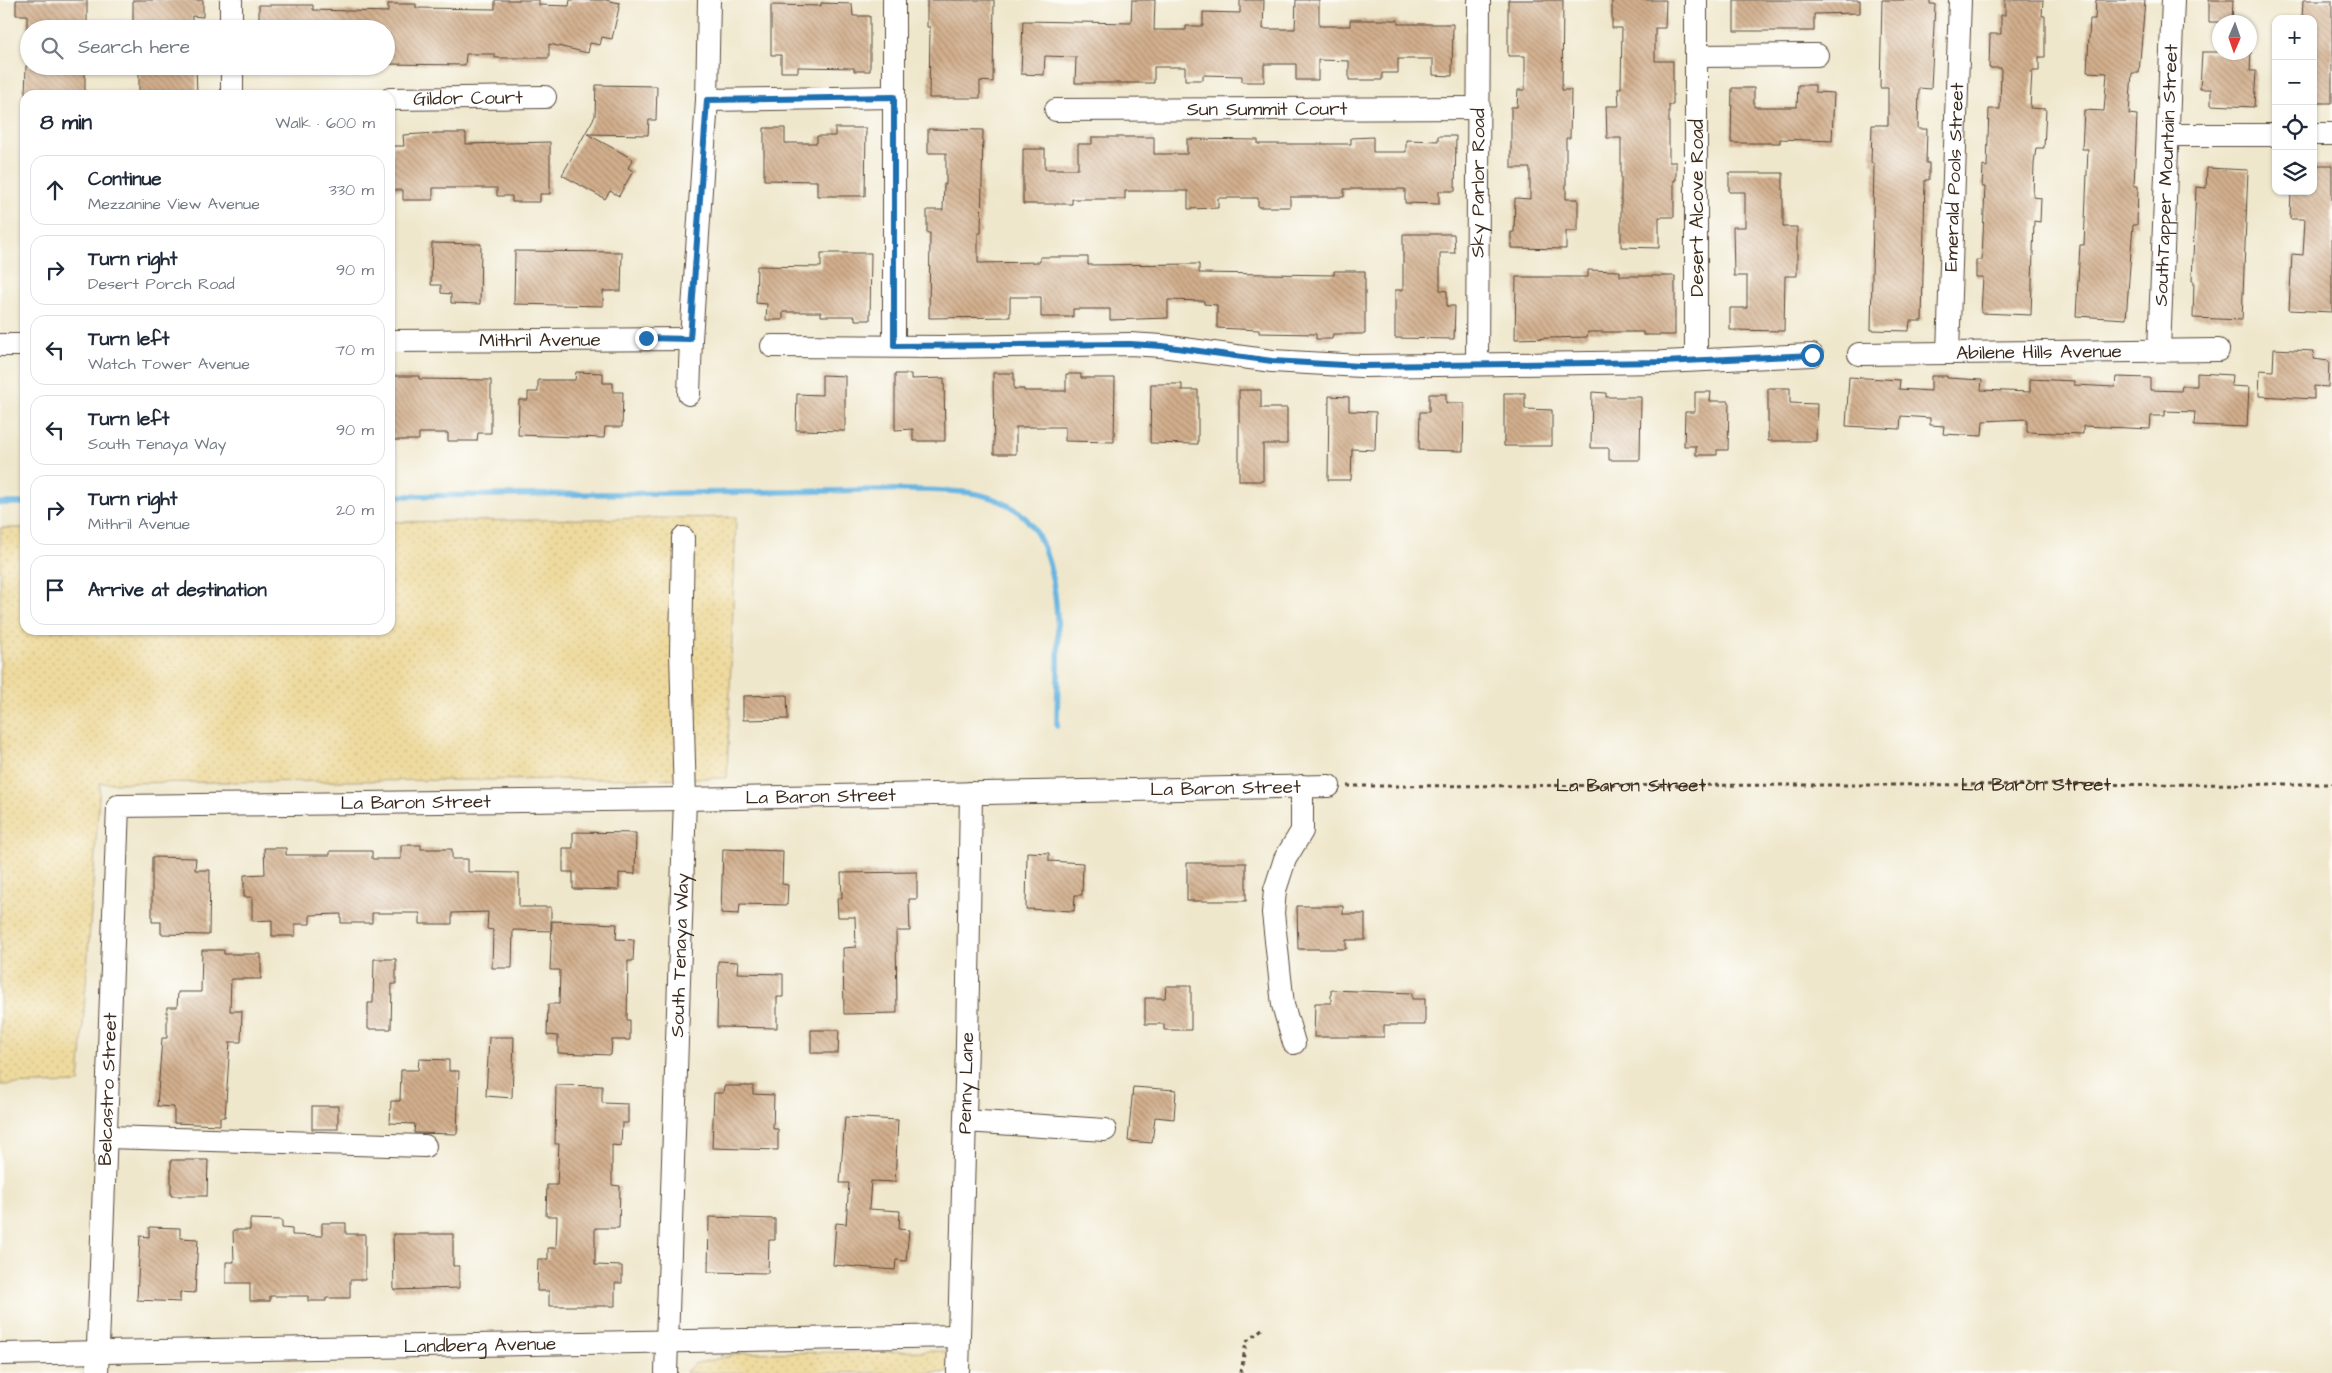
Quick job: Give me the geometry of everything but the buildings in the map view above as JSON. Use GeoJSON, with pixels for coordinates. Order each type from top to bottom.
{"type":"FeatureCollection","features":[{"type":"Feature","properties":{"kind":"street"},"geometry":{"type":"LineString","coordinates":[[231,0],[231,20]]}},
{"type":"Feature","properties":{"kind":"street"},"geometry":{"type":"LineString","coordinates":[[689,394],[690,339],[707,100],[709,0]]}},
{"type":"Feature","properties":{"kind":"street"},"geometry":{"type":"LineString","coordinates":[[894,0],[894,346]]}},
{"type":"Feature","properties":{"kind":"street","name":"Desert Alcove Road"},"geometry":{"type":"LineString","coordinates":[[1696,0],[1696,359]]}},
{"type":"Feature","properties":{"kind":"street","name":"Emerald Pools Street"},"geometry":{"type":"LineString","coordinates":[[1948,352],[1960,0]]}},
{"type":"Feature","properties":{"kind":"street","name":"SouthTapper Mountain Street"},"geometry":{"type":"LineString","coordinates":[[2159,350],[2173,0]]}},
{"type":"Feature","properties":{"kind":"street","name":"Sky Parlor Road"},"geometry":{"type":"LineString","coordinates":[[1477,364],[1479,1]]}},
{"type":"Feature","properties":{"kind":"street"},"geometry":{"type":"LineString","coordinates":[[1697,56],[1817,55]]}},
{"type":"Feature","properties":{"kind":"street"},"geometry":{"type":"LineString","coordinates":[[232,75],[232,90]]}},
{"type":"Feature","properties":{"kind":"street"},"geometry":{"type":"LineString","coordinates":[[707,100],[894,97]]}},
{"type":"Feature","properties":{"kind":"street","name":"Gildor Court"},"geometry":{"type":"LineString","coordinates":[[395,99],[545,98]]}},
{"type":"Feature","properties":{"kind":"street","name":"Sun Summit Court"},"geometry":{"type":"LineString","coordinates":[[1056,110],[1479,108]]}},
{"type":"Feature","properties":{"kind":"street"},"geometry":{"type":"LineString","coordinates":[[2317,134],[2332,134]]}},
{"type":"Feature","properties":{"kind":"street"},"geometry":{"type":"LineString","coordinates":[[2168,136],[2272,135]]}},
{"type":"Feature","properties":{"kind":"street","name":"Mithril Avenue"},"geometry":{"type":"LineString","coordinates":[[395,341],[690,339]]}},
{"type":"Feature","properties":{"kind":"street"},"geometry":{"type":"LineString","coordinates":[[772,346],[1130,344],[1310,365],[1477,364],[1812,355]]}},
{"type":"Feature","properties":{"kind":"street"},"geometry":{"type":"LineString","coordinates":[[0,346],[20,345]]}},
{"type":"Feature","properties":{"kind":"street","name":"Abilene Hills Avenue"},"geometry":{"type":"LineString","coordinates":[[1859,354],[2218,350]]}},
{"type":"Feature","properties":{"kind":"street","name":"South Tenaya Way"},"geometry":{"type":"LineString","coordinates":[[666,1373],[685,799],[681,652],[683,538]]}},
{"type":"Feature","properties":{"kind":"street"},"geometry":{"type":"LineString","coordinates":[[1294,1043],[1283,1005],[1273,913],[1275,890],[1285,858],[1302,831],[1302,786]]}},
{"type":"Feature","properties":{"kind":"street","name":"La Baron Street"},"geometry":{"type":"LineString","coordinates":[[118,806],[685,799],[1329,786]]}},
{"type":"Feature","properties":{"kind":"street","name":"Penny Lane"},"geometry":{"type":"LineString","coordinates":[[958,1373],[971,793]]}},
{"type":"Feature","properties":{"kind":"street","name":"Belcastro Street"},"geometry":{"type":"LineString","coordinates":[[97,1362],[107,1138],[118,806]]}},
{"type":"Feature","properties":{"kind":"street"},"geometry":{"type":"LineString","coordinates":[[965,1122],[1105,1130]]}},
{"type":"Feature","properties":{"kind":"street"},"geometry":{"type":"LineString","coordinates":[[107,1138],[425,1146]]}},
{"type":"Feature","properties":{"kind":"street","name":"Landberg Avenue"},"geometry":{"type":"LineString","coordinates":[[0,1354],[97,1362],[668,1341],[959,1336]]}},
{"type":"Feature","properties":{"kind":"path","name":"La Baron Street"},"geometry":{"type":"LineString","coordinates":[[1329,786],[2332,784]]}},
{"type":"Feature","properties":{"kind":"path"},"geometry":{"type":"LineString","coordinates":[[1241,1373],[1246,1342],[1262,1329]]}},
{"type":"Feature","properties":{"kind":"sand"},"geometry":{"type":"Polygon","coordinates":[[[736,517],[727,778],[100,783],[79,1083],[0,1085],[0,528],[20,528],[20,635],[395,635],[395,522],[736,517]]]}},
{"type":"Feature","properties":{"kind":"sand"},"geometry":{"type":"Polygon","coordinates":[[[948,1351],[948,1373],[685,1373],[694,1364],[743,1353],[948,1351]]]}},
{"type":"Feature","properties":{"kind":"waterway"},"geometry":{"type":"LineString","coordinates":[[395,496],[912,490],[970,493],[992,498],[1019,512],[1035,530],[1046,554],[1053,582],[1057,612],[1057,726]]}},
{"type":"Feature","properties":{"kind":"waterway"},"geometry":{"type":"LineString","coordinates":[[0,503],[20,503]]}},
{"type":"Feature","properties":{"kind":"route"},"geometry":{"type":"LineString","coordinates":[[646,338],[690,339],[707,100],[894,97],[894,346],[1130,344],[1162,346],[1241,358],[1310,365],[1361,366],[1663,362],[1812,355]]}}]}
